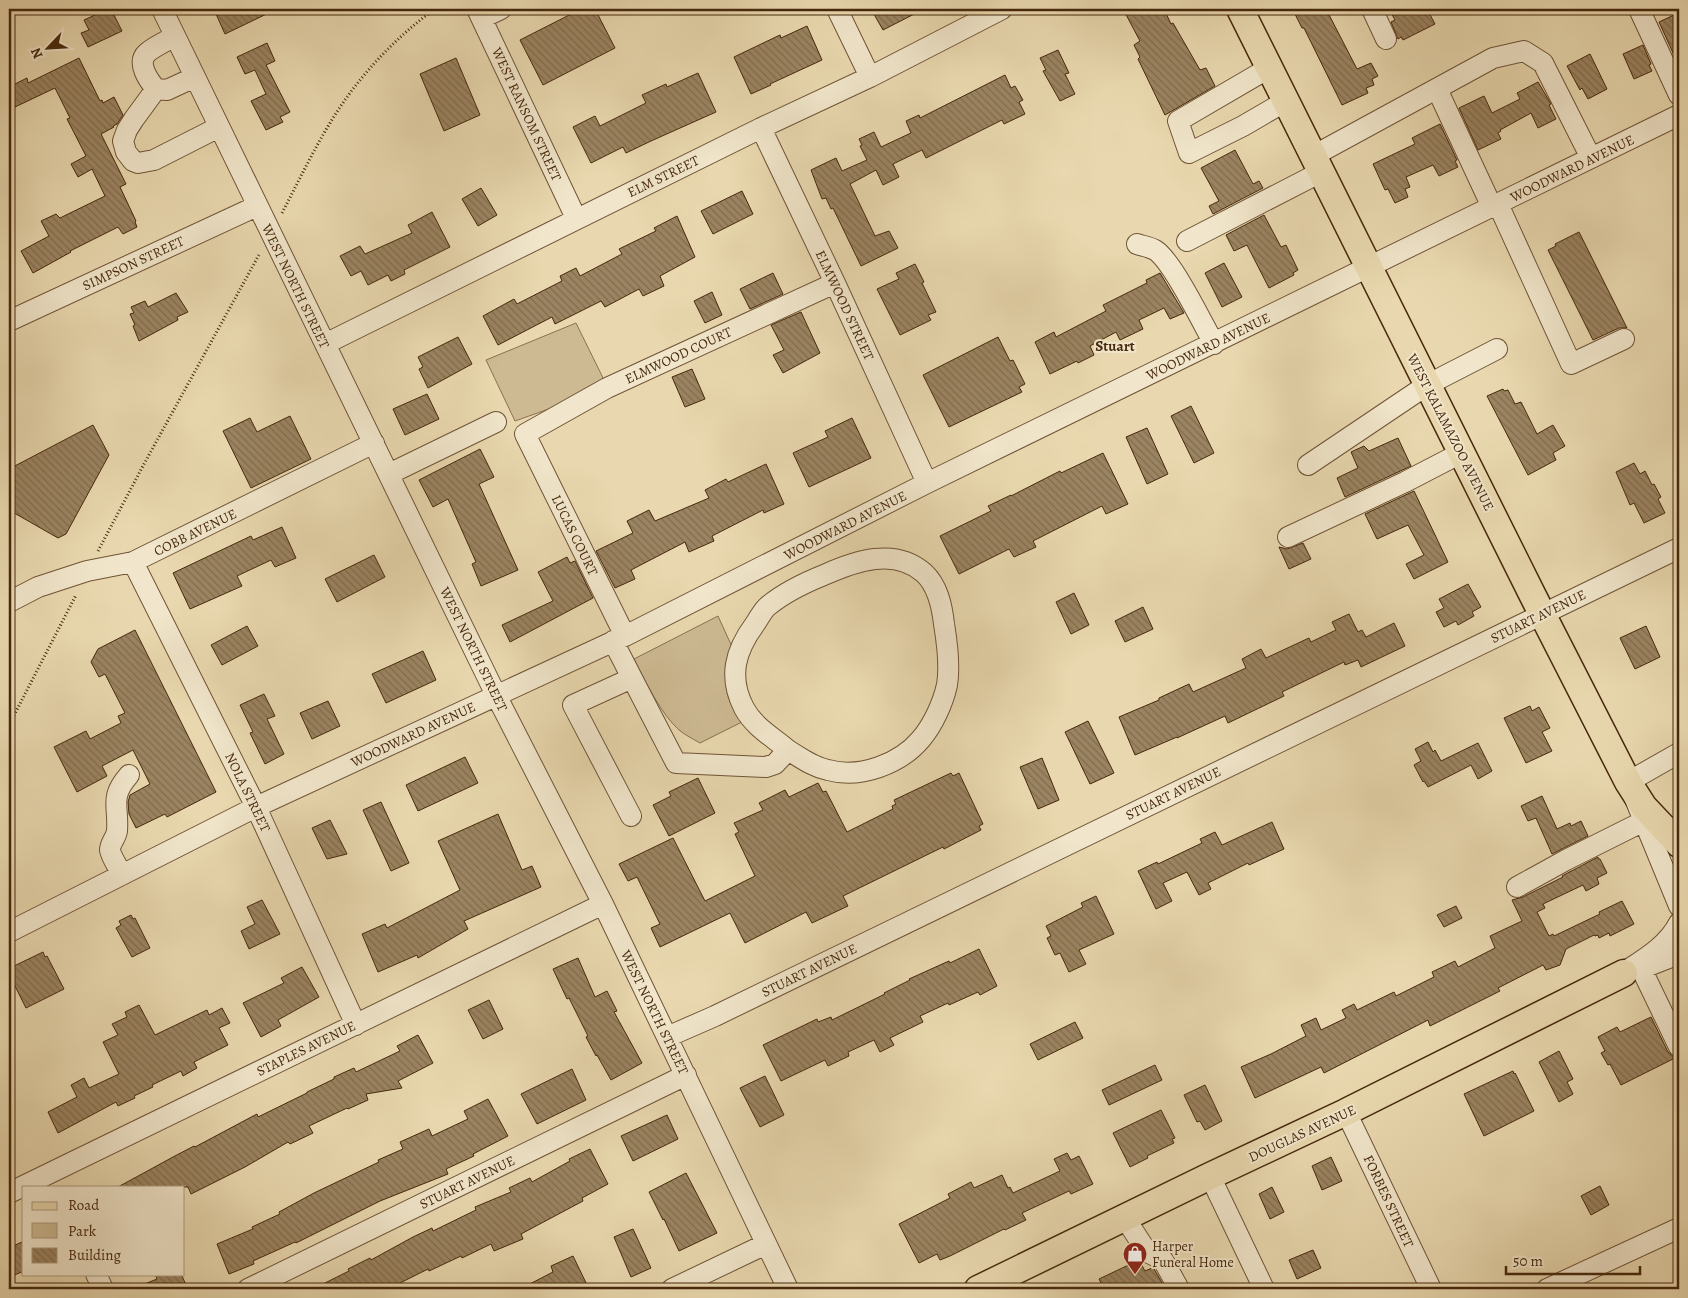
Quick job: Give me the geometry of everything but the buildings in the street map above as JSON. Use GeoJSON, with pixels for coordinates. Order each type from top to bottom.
{"type":"FeatureCollection","features":[{"type":"Feature","properties":{"kind":"main road","name":"WEST KALAMAZOO AVENUE"},"geometry":{"type":"LineString","coordinates":[[1240,9],[1368,268],[1628,782],[1644,808],[1679,844]]}},
{"type":"Feature","properties":{"kind":"main road","name":"DOUGLAS AVENUE"},"geometry":{"type":"LineString","coordinates":[[978,1289],[1346,1112],[1633,970]]}},
{"type":"Feature","properties":{"kind":"street","name":"WEST NORTH STREET"},"geometry":{"type":"LineString","coordinates":[[162,9],[496,695],[603,904],[788,1289]]}},
{"type":"Feature","properties":{"kind":"street"},"geometry":{"type":"LineString","coordinates":[[479,13],[501,9]]}},
{"type":"Feature","properties":{"kind":"street"},"geometry":{"type":"LineString","coordinates":[[837,9],[870,77]]}},
{"type":"Feature","properties":{"kind":"street","name":"ELM STREET"},"geometry":{"type":"LineString","coordinates":[[325,344],[576,218],[870,77],[1002,9]]}},
{"type":"Feature","properties":{"kind":"street"},"geometry":{"type":"LineString","coordinates":[[1372,9],[1386,39]]}},
{"type":"Feature","properties":{"kind":"street"},"geometry":{"type":"LineString","coordinates":[[1639,9],[1679,95]]}},
{"type":"Feature","properties":{"kind":"street","name":"WEST RANSOM STREET"},"geometry":{"type":"LineString","coordinates":[[479,13],[576,218]]}},
{"type":"Feature","properties":{"kind":"street"},"geometry":{"type":"LineString","coordinates":[[175,36],[146,54],[143,63],[144,70],[156,89],[167,90],[195,77]]}},
{"type":"Feature","properties":{"kind":"street"},"geometry":{"type":"LineString","coordinates":[[1187,241],[1317,164],[1437,89],[1493,58],[1524,51],[1543,63],[1591,158]]}},
{"type":"Feature","properties":{"kind":"street"},"geometry":{"type":"LineString","coordinates":[[1269,68],[1178,120],[1189,153],[1243,126],[1286,101]]}},
{"type":"Feature","properties":{"kind":"street"},"geometry":{"type":"LineString","coordinates":[[156,89],[127,130],[123,141],[126,152],[133,162],[154,160],[219,127]]}},
{"type":"Feature","properties":{"kind":"street"},"geometry":{"type":"LineString","coordinates":[[1437,89],[1571,364],[1624,339]]}},
{"type":"Feature","properties":{"kind":"street","name":"WOODWARD AVENUE"},"geometry":{"type":"LineString","coordinates":[[9,932],[256,807],[619,638],[927,483],[1679,115]]}},
{"type":"Feature","properties":{"kind":"street","name":"ELMWOOD STREET"},"geometry":{"type":"LineString","coordinates":[[761,128],[927,483]]}},
{"type":"Feature","properties":{"kind":"street","name":"SIMPSON STREET"},"geometry":{"type":"LineString","coordinates":[[11,314],[257,206]]}},
{"type":"Feature","properties":{"kind":"street"},"geometry":{"type":"LineString","coordinates":[[1137,244],[1156,251],[1168,264],[1214,344]]}},
{"type":"Feature","properties":{"kind":"street","name":"ELMWOOD COURT"},"geometry":{"type":"LineString","coordinates":[[525,434],[607,388],[835,283]]}},
{"type":"Feature","properties":{"kind":"street"},"geometry":{"type":"LineString","coordinates":[[1308,465],[1428,385],[1497,349]]}},
{"type":"Feature","properties":{"kind":"street"},"geometry":{"type":"LineString","coordinates":[[389,474],[496,422]]}},
{"type":"Feature","properties":{"kind":"street","name":"LUCAS COURT"},"geometry":{"type":"LineString","coordinates":[[525,434],[619,638],[632,678],[676,763],[766,767],[775,764],[788,750]]}},
{"type":"Feature","properties":{"kind":"street","name":"COBB AVENUE"},"geometry":{"type":"LineString","coordinates":[[9,602],[38,587],[88,571],[133,562],[374,443]]}},
{"type":"Feature","properties":{"kind":"street"},"geometry":{"type":"LineString","coordinates":[[1288,537],[1405,482],[1461,453]]}},
{"type":"Feature","properties":{"kind":"street","name":"STUART AVENUE"},"geometry":{"type":"LineString","coordinates":[[667,1037],[724,1012],[1679,548]]}},
{"type":"Feature","properties":{"kind":"street"},"geometry":{"type":"LineString","coordinates":[[897,558],[911,564],[924,573],[933,585],[942,611],[947,653],[947,684],[934,719],[921,739],[899,757],[884,764],[856,772],[829,771],[812,765],[788,750],[765,733],[744,709],[738,693],[735,676],[736,662],[745,638],[766,608],[782,595],[797,587],[845,565],[862,561],[897,558]]}},
{"type":"Feature","properties":{"kind":"street","name":"NOLA STREET"},"geometry":{"type":"LineString","coordinates":[[133,562],[256,807],[356,1024]]}},
{"type":"Feature","properties":{"kind":"street"},"geometry":{"type":"LineString","coordinates":[[631,816],[573,706],[632,678]]}},
{"type":"Feature","properties":{"kind":"street"},"geometry":{"type":"LineString","coordinates":[[1679,753],[1628,782],[1679,906]]}},
{"type":"Feature","properties":{"kind":"street"},"geometry":{"type":"LineString","coordinates":[[122,875],[110,852],[110,847],[117,833],[115,804],[120,786],[129,775]]}},
{"type":"Feature","properties":{"kind":"street"},"geometry":{"type":"LineString","coordinates":[[1517,887],[1644,821]]}},
{"type":"Feature","properties":{"kind":"street","name":"STAPLES AVENUE"},"geometry":{"type":"LineString","coordinates":[[32,1186],[52,1180],[356,1024],[603,904]]}},
{"type":"Feature","properties":{"kind":"street","name":"DOUGLAS AVENUE"},"geometry":{"type":"LineString","coordinates":[[1633,970],[1672,937],[1679,923]]}},
{"type":"Feature","properties":{"kind":"street","name":"DOUGLAS AVENUE"},"geometry":{"type":"LineString","coordinates":[[1633,970],[1679,954]]}},
{"type":"Feature","properties":{"kind":"street"},"geometry":{"type":"LineString","coordinates":[[1633,970],[1679,1047]]}},
{"type":"Feature","properties":{"kind":"street","name":"STUART AVENUE"},"geometry":{"type":"LineString","coordinates":[[248,1289],[686,1075]]}},
{"type":"Feature","properties":{"kind":"street","name":"FORBES STREET"},"geometry":{"type":"LineString","coordinates":[[1346,1112],[1431,1289]]}},
{"type":"Feature","properties":{"kind":"street"},"geometry":{"type":"LineString","coordinates":[[1210,1176],[1264,1289]]}},
{"type":"Feature","properties":{"kind":"street","name":"STAPLES AVENUE"},"geometry":{"type":"LineString","coordinates":[[9,1193],[22,1189]]}},
{"type":"Feature","properties":{"kind":"street"},"geometry":{"type":"LineString","coordinates":[[1125,1218],[1147,1252],[1163,1260],[1179,1289]]}},
{"type":"Feature","properties":{"kind":"street"},"geometry":{"type":"LineString","coordinates":[[1547,1289],[1679,1228]]}},
{"type":"Feature","properties":{"kind":"street"},"geometry":{"type":"LineString","coordinates":[[672,1289],[766,1244]]}},
{"type":"Feature","properties":{"kind":"street"},"geometry":{"type":"LineString","coordinates":[[97,1276],[103,1289]]}},
{"type":"Feature","properties":{"kind":"path"},"geometry":{"type":"LineString","coordinates":[[9,725],[144,464],[271,234],[316,148],[352,89],[404,34],[435,9]]}},
{"type":"Feature","properties":{"kind":"green space"},"geometry":{"type":"Polygon","coordinates":[[[576,323],[608,388],[515,421],[486,360],[576,323]]]}},
{"type":"Feature","properties":{"kind":"green space"},"geometry":{"type":"Polygon","coordinates":[[[718,616],[733,649],[746,720],[700,743],[679,730],[672,723],[654,697],[634,659],[718,616]]]}},
{"type":"Feature","properties":{"kind":"place","name":"Harper Funeral Home"},"geometry":{"type":"Point","coordinates":[1135,1275]}},
{"type":"Feature","properties":{"kind":"district","name":"Stuart"},"geometry":{"type":"Point","coordinates":[1115,346]}}]}
